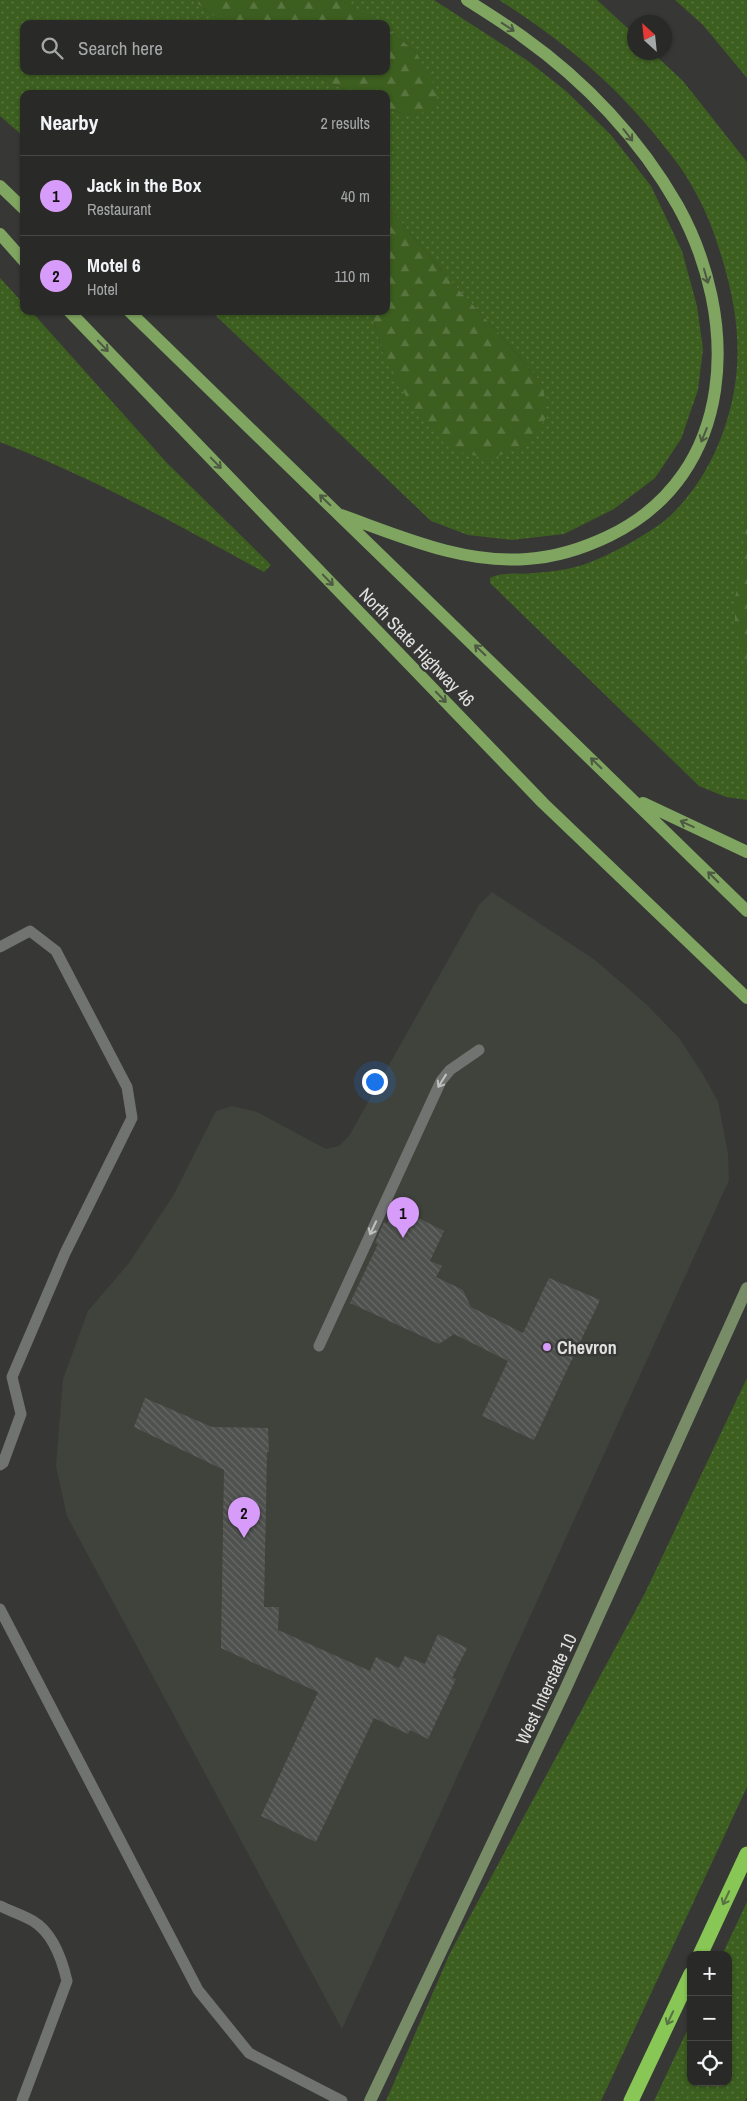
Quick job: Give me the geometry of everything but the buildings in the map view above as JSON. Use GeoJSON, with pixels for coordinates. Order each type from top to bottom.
{"type":"FeatureCollection","features":[{"type":"Feature","properties":{"kind":"highway"},"geometry":{"type":"LineString","coordinates":[[702,1951],[747,1854]]}},
{"type":"Feature","properties":{"kind":"highway"},"geometry":{"type":"LineString","coordinates":[[631,2101],[687,1982]]}},
{"type":"Feature","properties":{"kind":"main road"},"geometry":{"type":"LineString","coordinates":[[341,515],[444,550],[488,558],[524,560],[550,557],[582,549],[618,532],[648,513],[678,483],[695,457],[715,398],[716,328],[711,292],[698,248],[678,206],[647,159],[612,115],[575,79],[523,37],[467,0]]}},
{"type":"Feature","properties":{"kind":"main road"},"geometry":{"type":"LineString","coordinates":[[0,186],[20,205]]}},
{"type":"Feature","properties":{"kind":"main road"},"geometry":{"type":"LineString","coordinates":[[0,234],[20,256]]}},
{"type":"Feature","properties":{"kind":"main road","name":"North State Highway 46"},"geometry":{"type":"LineString","coordinates":[[73,315],[543,803],[747,998]]}},
{"type":"Feature","properties":{"kind":"main road"},"geometry":{"type":"LineString","coordinates":[[133,315],[747,911]]}},
{"type":"Feature","properties":{"kind":"main road"},"geometry":{"type":"LineString","coordinates":[[633,799],[747,852]]}},
{"type":"Feature","properties":{"kind":"street","name":"West Interstate 10"},"geometry":{"type":"LineString","coordinates":[[370,2101],[565,1690],[747,1288]]}},
{"type":"Feature","properties":{"kind":"lane"},"geometry":{"type":"LineString","coordinates":[[0,947],[30,931],[56,952],[127,1087],[132,1118],[65,1253],[12,1377],[21,1414],[3,1463],[0,1465]]}},
{"type":"Feature","properties":{"kind":"lane"},"geometry":{"type":"LineString","coordinates":[[319,1346],[441,1081],[450,1070],[479,1050]]}},
{"type":"Feature","properties":{"kind":"lane"},"geometry":{"type":"LineString","coordinates":[[0,1609],[198,1990],[249,2053],[342,2101]]}},
{"type":"Feature","properties":{"kind":"lane"},"geometry":{"type":"LineString","coordinates":[[0,1906],[34,1921],[52,1941],[63,1960],[67,1981],[22,2101]]}},
{"type":"Feature","properties":{"kind":"shaded area"},"geometry":{"type":"Polygon","coordinates":[[[492,892],[595,960],[646,1004],[679,1038],[718,1101],[728,1154],[729,1180],[342,2029],[67,1516],[56,1466],[63,1379],[88,1311],[129,1263],[173,1196],[216,1111],[232,1106],[257,1112],[326,1149],[339,1146],[349,1136],[479,905],[492,892]]]}},
{"type":"Feature","properties":{"kind":"green space"},"geometry":{"type":"Polygon","coordinates":[[[0,0],[193,0],[219,20],[20,20],[20,75],[313,75],[345,90],[20,90],[20,134],[0,116],[0,0]]]}},
{"type":"Feature","properties":{"kind":"green space"},"geometry":{"type":"Polygon","coordinates":[[[193,0],[340,0],[376,20],[219,20],[193,0]]]}},
{"type":"Feature","properties":{"kind":"green space"},"geometry":{"type":"Polygon","coordinates":[[[340,0],[434,0],[528,61],[566,91],[611,135],[651,186],[682,251],[697,306],[703,349],[698,390],[681,439],[655,478],[614,509],[564,534],[512,540],[468,535],[431,521],[215,315],[372,315],[383,353],[543,385],[448,278],[390,209],[390,109],[408,116],[416,52],[390,31],[390,20],[377,20],[340,0]]]}},
{"type":"Feature","properties":{"kind":"green space"},"geometry":{"type":"Polygon","coordinates":[[[499,0],[597,0],[627,28],[627,60],[660,60],[683,81],[747,162],[747,800],[726,797],[699,786],[490,583],[490,578],[495,576],[551,571],[589,563],[639,538],[669,517],[693,490],[712,459],[730,408],[737,362],[737,333],[733,305],[721,253],[699,198],[682,170],[642,120],[605,81],[565,47],[499,0]]]}},
{"type":"Feature","properties":{"kind":"green space"},"geometry":{"type":"Polygon","coordinates":[[[675,0],[747,0],[747,78],[703,25],[675,0]]]}},
{"type":"Feature","properties":{"kind":"green space"},"geometry":{"type":"Polygon","coordinates":[[[390,31],[416,52],[438,92],[434,110],[408,116],[390,109],[390,90],[345,90],[313,75],[390,75],[390,31]]]}},
{"type":"Feature","properties":{"kind":"green space"},"geometry":{"type":"Polygon","coordinates":[[[390,209],[448,278],[543,385],[547,416],[531,443],[490,459],[451,450],[415,413],[383,353],[372,315],[390,315],[390,209]]]}},
{"type":"Feature","properties":{"kind":"green space"},"geometry":{"type":"Polygon","coordinates":[[[0,278],[20,300],[20,315],[35,315],[167,463],[271,565],[264,572],[167,519],[101,486],[0,442],[0,278]]]}},
{"type":"Feature","properties":{"kind":"green space"},"geometry":{"type":"Polygon","coordinates":[[[747,508],[747,669],[735,626],[735,597],[743,566],[744,527],[747,508]]]}},
{"type":"Feature","properties":{"kind":"green space"},"geometry":{"type":"Polygon","coordinates":[[[747,1378],[747,1787],[601,2101],[386,2101],[450,1953],[645,1593],[747,1378]]]}},
{"type":"Feature","properties":{"kind":"green space"},"geometry":{"type":"Polygon","coordinates":[[[747,1902],[747,2097],[745,2101],[654,2101],[687,2031],[687,2086],[732,2086],[732,1951],[724,1951],[747,1902]]]}},
{"type":"Feature","properties":{"kind":"place","name":"Jack in the Box"},"geometry":{"type":"Point","coordinates":[403,1238]}},
{"type":"Feature","properties":{"kind":"place","name":"Chevron"},"geometry":{"type":"Point","coordinates":[547,1347]}},
{"type":"Feature","properties":{"kind":"place","name":"Motel 6"},"geometry":{"type":"Point","coordinates":[244,1538]}}]}
